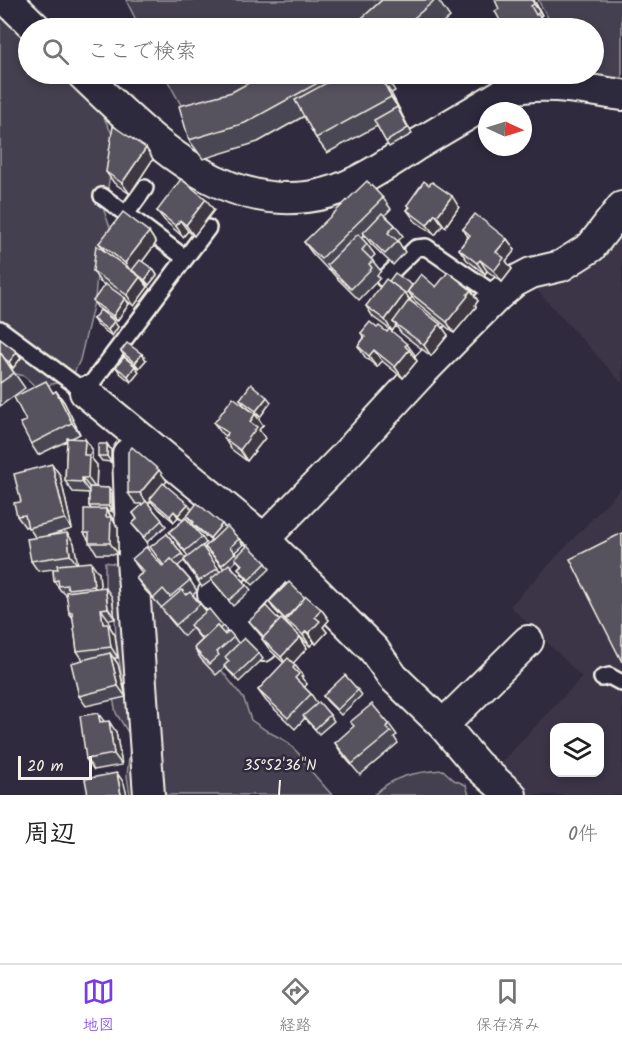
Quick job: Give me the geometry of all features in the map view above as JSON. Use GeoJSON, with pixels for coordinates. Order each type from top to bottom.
{"type":"FeatureCollection","features":[{"type":"Feature","properties":{"kind":"street"},"geometry":{"type":"LineString","coordinates":[[7,0],[26,18]]}},
{"type":"Feature","properties":{"kind":"street"},"geometry":{"type":"LineString","coordinates":[[93,84],[140,128],[181,161],[200,173],[239,191],[287,199],[328,193],[353,183],[380,169],[509,90],[543,85],[622,95]]}},
{"type":"Feature","properties":{"kind":"street"},"geometry":{"type":"LineString","coordinates":[[264,539],[497,296],[514,282],[531,273],[561,266],[591,247],[622,207]]}},
{"type":"Feature","properties":{"kind":"street"},"geometry":{"type":"LineString","coordinates":[[85,392],[264,539],[374,650],[393,677],[443,725],[477,765],[511,795]]}},
{"type":"Feature","properties":{"kind":"street"},"geometry":{"type":"LineString","coordinates":[[127,427],[132,560],[149,795]]}},
{"type":"Feature","properties":{"kind":"street"},"geometry":{"type":"LineString","coordinates":[[234,616],[285,560]]}},
{"type":"Feature","properties":{"kind":"street"},"geometry":{"type":"LineString","coordinates":[[213,594],[263,646]]}},
{"type":"Feature","properties":{"kind":"street"},"geometry":{"type":"LineString","coordinates":[[443,725],[528,640]]}},
{"type":"Feature","properties":{"kind":"lane"},"geometry":{"type":"LineString","coordinates":[[126,214],[145,188]]}},
{"type":"Feature","properties":{"kind":"lane"},"geometry":{"type":"LineString","coordinates":[[102,196],[185,258]]}},
{"type":"Feature","properties":{"kind":"lane"},"geometry":{"type":"LineString","coordinates":[[0,329],[85,392],[208,228]]}},
{"type":"Feature","properties":{"kind":"lane"},"geometry":{"type":"LineString","coordinates":[[384,279],[416,248],[426,247],[497,296]]}},
{"type":"Feature","properties":{"kind":"lane"},"geometry":{"type":"LineString","coordinates":[[602,678],[609,676],[622,682]]}},
{"type":"Feature","properties":{"kind":"shaded area"},"geometry":{"type":"Polygon","coordinates":[[[0,0],[18,18],[18,84],[74,84],[99,108],[113,136],[112,163],[104,211],[110,227],[98,265],[95,298],[80,360],[74,373],[60,382],[37,388],[24,376],[0,370],[0,0]]]}},
{"type":"Feature","properties":{"kind":"shaded area"},"geometry":{"type":"Polygon","coordinates":[[[126,0],[435,0],[436,18],[135,18],[126,0]]]}},
{"type":"Feature","properties":{"kind":"shaded area"},"geometry":{"type":"Polygon","coordinates":[[[538,0],[622,0],[622,81],[604,78],[604,18],[548,18],[538,0]]]}},
{"type":"Feature","properties":{"kind":"shaded area"},"geometry":{"type":"Polygon","coordinates":[[[169,84],[363,84],[258,142],[192,125],[169,84]]]}},
{"type":"Feature","properties":{"kind":"shaded area"},"geometry":{"type":"Polygon","coordinates":[[[622,223],[622,383],[536,289],[572,274],[622,223]]]}},
{"type":"Feature","properties":{"kind":"shaded area"},"geometry":{"type":"Polygon","coordinates":[[[622,487],[622,795],[530,795],[498,766],[582,677],[510,606],[622,487]]]}},
{"type":"Feature","properties":{"kind":"shaded area"},"geometry":{"type":"Polygon","coordinates":[[[105,562],[128,566],[190,617],[219,667],[244,699],[251,720],[286,741],[332,795],[130,795],[127,776],[131,737],[116,713],[113,698],[124,691],[115,617],[105,604],[105,562]]]}},
{"type":"Feature","properties":{"kind":"shaded area"},"geometry":{"type":"Polygon","coordinates":[[[443,770],[454,780],[466,785],[469,795],[374,795],[397,779],[443,770]]]}},
{"type":"Feature","properties":{"kind":"building"},"geometry":{"type":"Polygon","coordinates":[[[382,0],[435,0],[414,18],[362,18],[382,0]]]}},
{"type":"Feature","properties":{"kind":"building"},"geometry":{"type":"Polygon","coordinates":[[[495,0],[532,0],[534,4],[531,6],[541,18],[499,18],[495,11],[499,9],[495,0]]]}},
{"type":"Feature","properties":{"kind":"building"},"geometry":{"type":"Polygon","coordinates":[[[247,84],[316,84],[245,123],[189,140],[179,106],[232,92],[247,84]]]}},
{"type":"Feature","properties":{"kind":"building"},"geometry":{"type":"Polygon","coordinates":[[[325,84],[384,84],[391,97],[316,138],[295,100],[325,84]]]}},
{"type":"Feature","properties":{"kind":"building"},"geometry":{"type":"Polygon","coordinates":[[[397,107],[408,128],[386,142],[374,120],[397,107]]]}},
{"type":"Feature","properties":{"kind":"building"},"geometry":{"type":"Polygon","coordinates":[[[113,126],[146,148],[122,183],[106,172],[113,126]]]}},
{"type":"Feature","properties":{"kind":"building"},"geometry":{"type":"Polygon","coordinates":[[[181,179],[206,199],[186,225],[180,220],[176,226],[157,211],[181,179]]]}},
{"type":"Feature","properties":{"kind":"building"},"geometry":{"type":"Polygon","coordinates":[[[367,181],[383,198],[321,259],[304,242],[367,181]]]}},
{"type":"Feature","properties":{"kind":"building"},"geometry":{"type":"Polygon","coordinates":[[[424,181],[429,185],[432,182],[452,196],[427,225],[407,210],[410,207],[407,205],[424,181]]]}},
{"type":"Feature","properties":{"kind":"building"},"geometry":{"type":"Polygon","coordinates":[[[123,212],[149,232],[125,263],[99,243],[123,212]]]}},
{"type":"Feature","properties":{"kind":"building"},"geometry":{"type":"Polygon","coordinates":[[[382,213],[395,225],[388,233],[398,241],[385,254],[363,233],[382,213]]]}},
{"type":"Feature","properties":{"kind":"building"},"geometry":{"type":"Polygon","coordinates":[[[475,214],[507,239],[496,252],[504,258],[494,271],[480,260],[477,263],[459,249],[470,235],[463,229],[475,214]]]}},
{"type":"Feature","properties":{"kind":"building"},"geometry":{"type":"Polygon","coordinates":[[[358,234],[367,244],[362,250],[373,261],[369,264],[372,268],[351,289],[327,265],[358,234]]]}},
{"type":"Feature","properties":{"kind":"building"},"geometry":{"type":"Polygon","coordinates":[[[96,245],[140,277],[127,295],[93,271],[96,245]]]}},
{"type":"Feature","properties":{"kind":"building"},"geometry":{"type":"Polygon","coordinates":[[[140,260],[153,269],[145,280],[132,270],[140,260]]]}},
{"type":"Feature","properties":{"kind":"building"},"geometry":{"type":"Polygon","coordinates":[[[448,272],[471,290],[447,322],[408,291],[421,274],[436,287],[448,272]]]}},
{"type":"Feature","properties":{"kind":"building"},"geometry":{"type":"Polygon","coordinates":[[[395,273],[412,285],[406,294],[389,281],[395,273]]]}},
{"type":"Feature","properties":{"kind":"building"},"geometry":{"type":"Polygon","coordinates":[[[386,279],[405,293],[385,320],[366,306],[386,279]]]}},
{"type":"Feature","properties":{"kind":"building"},"geometry":{"type":"Polygon","coordinates":[[[105,284],[125,298],[113,316],[93,301],[105,284]]]}},
{"type":"Feature","properties":{"kind":"building"},"geometry":{"type":"Polygon","coordinates":[[[409,300],[440,324],[424,345],[393,322],[409,300]]]}},
{"type":"Feature","properties":{"kind":"building"},"geometry":{"type":"Polygon","coordinates":[[[100,310],[114,321],[108,330],[93,319],[100,310]]]}},
{"type":"Feature","properties":{"kind":"building"},"geometry":{"type":"Polygon","coordinates":[[[370,322],[387,332],[389,329],[407,344],[405,346],[409,350],[395,367],[374,350],[369,356],[358,346],[365,337],[361,333],[370,322]]]}},
{"type":"Feature","properties":{"kind":"building"},"geometry":{"type":"Polygon","coordinates":[[[0,339],[17,352],[9,362],[0,352],[0,339]]]}},
{"type":"Feature","properties":{"kind":"building"},"geometry":{"type":"Polygon","coordinates":[[[127,343],[142,354],[135,363],[121,351],[127,343]]]}},
{"type":"Feature","properties":{"kind":"building"},"geometry":{"type":"Polygon","coordinates":[[[0,352],[14,373],[0,383],[0,352]]]}},
{"type":"Feature","properties":{"kind":"building"},"geometry":{"type":"Polygon","coordinates":[[[124,357],[135,366],[128,376],[116,367],[124,357]]]}},
{"type":"Feature","properties":{"kind":"building"},"geometry":{"type":"Polygon","coordinates":[[[46,381],[53,393],[56,391],[72,423],[31,444],[20,423],[26,421],[14,397],[46,381]]]}},
{"type":"Feature","properties":{"kind":"building"},"geometry":{"type":"Polygon","coordinates":[[[251,384],[267,397],[256,411],[240,399],[251,384]]]}},
{"type":"Feature","properties":{"kind":"building"},"geometry":{"type":"Polygon","coordinates":[[[233,397],[255,414],[250,422],[257,427],[240,450],[224,438],[228,433],[214,423],[233,397]]]}},
{"type":"Feature","properties":{"kind":"building"},"geometry":{"type":"Polygon","coordinates":[[[67,438],[85,439],[84,455],[89,455],[88,478],[82,478],[82,482],[65,481],[67,438]]]}},
{"type":"Feature","properties":{"kind":"building"},"geometry":{"type":"Polygon","coordinates":[[[98,444],[107,444],[107,456],[98,456],[98,444]]]}},
{"type":"Feature","properties":{"kind":"building"},"geometry":{"type":"Polygon","coordinates":[[[132,447],[159,470],[140,493],[128,493],[128,452],[132,447]]]}},
{"type":"Feature","properties":{"kind":"building"},"geometry":{"type":"Polygon","coordinates":[[[52,464],[65,519],[28,528],[25,515],[17,516],[14,503],[21,502],[14,474],[52,464]]]}},
{"type":"Feature","properties":{"kind":"building"},"geometry":{"type":"Polygon","coordinates":[[[163,483],[188,504],[178,515],[174,511],[170,516],[150,499],[163,483]]]}},
{"type":"Feature","properties":{"kind":"building"},"geometry":{"type":"Polygon","coordinates":[[[89,487],[109,488],[109,506],[89,506],[89,487]]]}},
{"type":"Feature","properties":{"kind":"building"},"geometry":{"type":"Polygon","coordinates":[[[146,501],[162,520],[144,537],[132,524],[137,519],[133,513],[146,501]]]}},
{"type":"Feature","properties":{"kind":"building"},"geometry":{"type":"Polygon","coordinates":[[[197,503],[222,524],[210,538],[187,516],[197,503]]]}},
{"type":"Feature","properties":{"kind":"building"},"geometry":{"type":"Polygon","coordinates":[[[84,509],[106,509],[106,517],[111,517],[110,543],[89,543],[89,533],[84,533],[84,509]]]}},
{"type":"Feature","properties":{"kind":"building"},"geometry":{"type":"Polygon","coordinates":[[[186,518],[202,537],[185,551],[169,532],[186,518]]]}},
{"type":"Feature","properties":{"kind":"building"},"geometry":{"type":"Polygon","coordinates":[[[227,526],[239,539],[230,547],[235,553],[222,565],[205,547],[227,526]]]}},
{"type":"Feature","properties":{"kind":"building"},"geometry":{"type":"Polygon","coordinates":[[[67,533],[70,555],[31,561],[27,539],[67,533]]]}},
{"type":"Feature","properties":{"kind":"building"},"geometry":{"type":"Polygon","coordinates":[[[622,533],[622,662],[570,559],[622,533]]]}},
{"type":"Feature","properties":{"kind":"building"},"geometry":{"type":"Polygon","coordinates":[[[167,534],[182,554],[173,561],[171,559],[164,566],[150,547],[167,534]]]}},
{"type":"Feature","properties":{"kind":"building"},"geometry":{"type":"Polygon","coordinates":[[[248,545],[266,563],[249,580],[238,568],[242,565],[235,558],[248,545]]]}},
{"type":"Feature","properties":{"kind":"building"},"geometry":{"type":"Polygon","coordinates":[[[202,546],[218,568],[199,581],[184,560],[202,546]]]}},
{"type":"Feature","properties":{"kind":"building"},"geometry":{"type":"Polygon","coordinates":[[[146,547],[163,567],[171,559],[190,580],[170,597],[163,589],[154,598],[136,578],[144,572],[132,559],[146,547]]]}},
{"type":"Feature","properties":{"kind":"building"},"geometry":{"type":"Polygon","coordinates":[[[91,562],[94,586],[68,589],[67,585],[59,586],[58,580],[54,581],[53,569],[58,569],[57,565],[91,562]]]}},
{"type":"Feature","properties":{"kind":"building"},"geometry":{"type":"Polygon","coordinates":[[[229,564],[247,585],[229,600],[211,579],[229,564]]]}},
{"type":"Feature","properties":{"kind":"building"},"geometry":{"type":"Polygon","coordinates":[[[289,582],[305,598],[285,619],[269,602],[289,582]]]}},
{"type":"Feature","properties":{"kind":"building"},"geometry":{"type":"Polygon","coordinates":[[[105,587],[108,608],[101,609],[103,624],[108,624],[111,647],[77,651],[72,612],[69,613],[66,592],[105,587]]]}},
{"type":"Feature","properties":{"kind":"building"},"geometry":{"type":"Polygon","coordinates":[[[182,590],[186,595],[190,592],[200,604],[176,625],[161,608],[182,590]]]}},
{"type":"Feature","properties":{"kind":"building"},"geometry":{"type":"Polygon","coordinates":[[[306,596],[321,609],[315,617],[320,621],[309,633],[306,631],[303,635],[286,620],[306,596]]]}},
{"type":"Feature","properties":{"kind":"building"},"geometry":{"type":"Polygon","coordinates":[[[266,606],[280,621],[264,637],[249,621],[266,606]]]}},
{"type":"Feature","properties":{"kind":"building"},"geometry":{"type":"Polygon","coordinates":[[[209,609],[223,626],[219,629],[217,626],[203,640],[190,625],[209,609]]]}},
{"type":"Feature","properties":{"kind":"building"},"geometry":{"type":"Polygon","coordinates":[[[281,619],[300,637],[281,657],[262,639],[281,619]]]}},
{"type":"Feature","properties":{"kind":"building"},"geometry":{"type":"Polygon","coordinates":[[[217,626],[225,635],[229,631],[234,637],[217,652],[219,655],[209,664],[194,648],[217,626]]]}},
{"type":"Feature","properties":{"kind":"building"},"geometry":{"type":"Polygon","coordinates":[[[244,638],[259,653],[235,676],[224,666],[229,661],[225,657],[244,638]]]}},
{"type":"Feature","properties":{"kind":"building"},"geometry":{"type":"Polygon","coordinates":[[[110,653],[118,686],[79,696],[71,663],[110,653]]]}},
{"type":"Feature","properties":{"kind":"building"},"geometry":{"type":"Polygon","coordinates":[[[288,658],[295,665],[293,668],[299,674],[295,678],[311,694],[288,718],[258,690],[288,658]]]}},
{"type":"Feature","properties":{"kind":"building"},"geometry":{"type":"Polygon","coordinates":[[[345,675],[358,690],[337,710],[323,696],[345,675]]]}},
{"type":"Feature","properties":{"kind":"building"},"geometry":{"type":"Polygon","coordinates":[[[319,702],[330,715],[315,729],[303,716],[319,702]]]}},
{"type":"Feature","properties":{"kind":"building"},"geometry":{"type":"Polygon","coordinates":[[[372,704],[389,724],[386,727],[391,732],[352,764],[335,743],[354,726],[350,722],[372,704]]]}},
{"type":"Feature","properties":{"kind":"building"},"geometry":{"type":"Polygon","coordinates":[[[98,713],[100,722],[109,721],[114,754],[86,759],[80,716],[98,713]]]}},
{"type":"Feature","properties":{"kind":"building"},"geometry":{"type":"Polygon","coordinates":[[[117,773],[121,795],[88,795],[85,779],[117,773]]]}}]}
